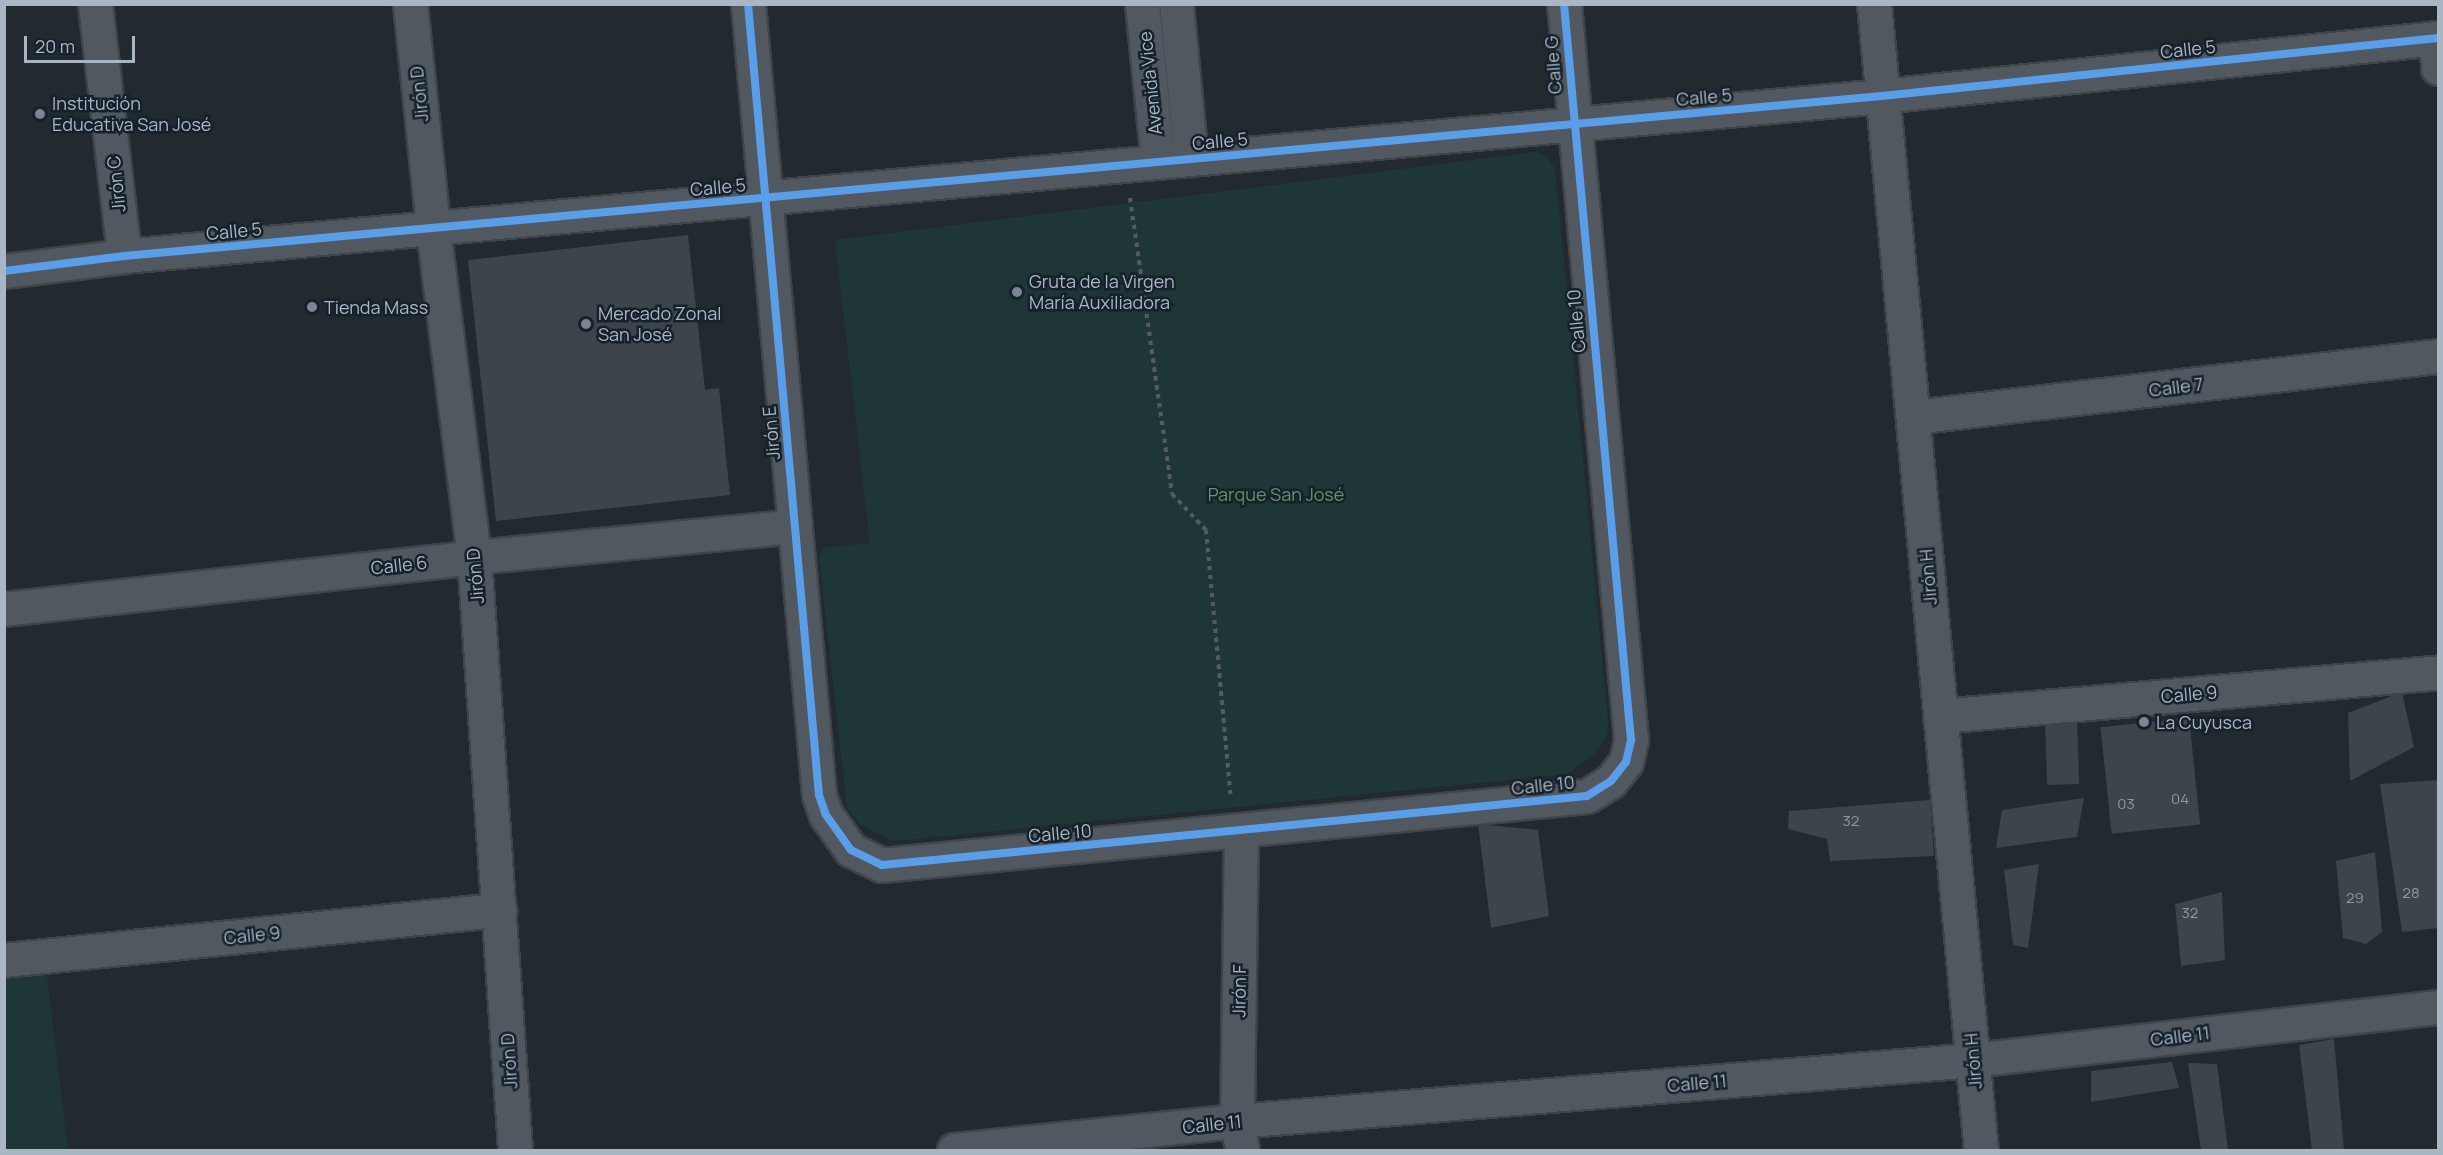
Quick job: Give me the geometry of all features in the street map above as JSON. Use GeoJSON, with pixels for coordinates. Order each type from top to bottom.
{"type":"FeatureCollection","features":[{"type":"Feature","properties":{"kind":"street","name":"Jirón C"},"geometry":{"type":"LineString","coordinates":[[95,4],[124,256]]}},
{"type":"Feature","properties":{"kind":"street","name":"Jirón D"},"geometry":{"type":"LineString","coordinates":[[410,4],[433,228],[474,556],[515,1150]]}},
{"type":"Feature","properties":{"kind":"street","name":"Jirón E"},"geometry":{"type":"LineString","coordinates":[[748,4],[819,795],[826,815],[851,850]]}},
{"type":"Feature","properties":{"kind":"street","name":"Avenida Vice"},"geometry":{"type":"LineString","coordinates":[[1142,4],[1158,162]]}},
{"type":"Feature","properties":{"kind":"street","name":"Avenida Vice"},"geometry":{"type":"LineString","coordinates":[[1176,4],[1191,159]]}},
{"type":"Feature","properties":{"kind":"street","name":"Calle G"},"geometry":{"type":"LineString","coordinates":[[1564,4],[1573,124]]}},
{"type":"Feature","properties":{"kind":"street","name":"Jirón H"},"geometry":{"type":"LineString","coordinates":[[1874,4],[1981,1150]]}},
{"type":"Feature","properties":{"kind":"street","name":"Calle 5"},"geometry":{"type":"LineString","coordinates":[[4,271],[124,256],[1882,96],[2438,48]]}},
{"type":"Feature","properties":{"kind":"street","name":"Calle 10"},"geometry":{"type":"LineString","coordinates":[[851,850],[882,865],[1238,832],[1587,796],[1611,782],[1626,762],[1631,740],[1573,124]]}},
{"type":"Feature","properties":{"kind":"street","name":"Calle 7"},"geometry":{"type":"LineString","coordinates":[[1913,417],[2439,356]]}},
{"type":"Feature","properties":{"kind":"street","name":"Calle 6"},"geometry":{"type":"LineString","coordinates":[[4,609],[474,556],[795,526]]}},
{"type":"Feature","properties":{"kind":"street","name":"Calle 9"},"geometry":{"type":"LineString","coordinates":[[1940,716],[2439,672]]}},
{"type":"Feature","properties":{"kind":"street","name":"Jirón F"},"geometry":{"type":"LineString","coordinates":[[1238,832],[1240,1136]]}},
{"type":"Feature","properties":{"kind":"street","name":"Calle 9"},"geometry":{"type":"LineString","coordinates":[[4,960],[499,910]]}},
{"type":"Feature","properties":{"kind":"street","name":"Calle 11"},"geometry":{"type":"LineString","coordinates":[[954,1150],[1240,1136],[1972,1060],[2439,1007]]}},
{"type":"Feature","properties":{"kind":"path"},"geometry":{"type":"LineString","coordinates":[[1125,165],[1172,494],[1206,530],[1238,832]]}},
{"type":"Feature","properties":{"kind":"green space","name":"Parque San José"},"geometry":{"type":"Polygon","coordinates":[[[1536,152],[1546,156],[1555,168],[1608,721],[1606,738],[1595,753],[1568,774],[894,841],[860,825],[847,807],[819,556],[825,547],[870,543],[835,240],[1536,152]]]}},
{"type":"Feature","properties":{"kind":"green space"},"geometry":{"type":"Polygon","coordinates":[[[46,969],[68,1150],[5,1150],[5,972],[46,969]]]}},
{"type":"Feature","properties":{"kind":"building","name":"Mercado Zonal San José"},"geometry":{"type":"Polygon","coordinates":[[[688,235],[705,390],[719,388],[730,495],[496,521],[468,260],[688,235]]]}},
{"type":"Feature","properties":{"kind":"building"},"geometry":{"type":"Polygon","coordinates":[[[2402,692],[2414,747],[2350,781],[2348,713],[2402,692]]]}},
{"type":"Feature","properties":{"kind":"building"},"geometry":{"type":"Polygon","coordinates":[[[2189,718],[2200,824],[2112,834],[2100,727],[2189,718]]]}},
{"type":"Feature","properties":{"kind":"building"},"geometry":{"type":"Polygon","coordinates":[[[2077,720],[2079,784],[2047,785],[2045,721],[2077,720]]]}},
{"type":"Feature","properties":{"kind":"building"},"geometry":{"type":"Polygon","coordinates":[[[2438,780],[2438,928],[2402,932],[2380,784],[2438,780]]]}},
{"type":"Feature","properties":{"kind":"building"},"geometry":{"type":"Polygon","coordinates":[[[2084,798],[2077,837],[1996,848],[2002,810],[2084,798]]]}},
{"type":"Feature","properties":{"kind":"building"},"geometry":{"type":"Polygon","coordinates":[[[1930,800],[1934,856],[1830,861],[1827,839],[1788,829],[1789,811],[1930,800]]]}},
{"type":"Feature","properties":{"kind":"building"},"geometry":{"type":"Polygon","coordinates":[[[1478,824],[1538,830],[1549,916],[1491,928],[1478,824]]]}},
{"type":"Feature","properties":{"kind":"building"},"geometry":{"type":"Polygon","coordinates":[[[2375,852],[2382,932],[2366,944],[2343,938],[2336,861],[2375,852]]]}},
{"type":"Feature","properties":{"kind":"building"},"geometry":{"type":"Polygon","coordinates":[[[2039,864],[2028,948],[2013,945],[2004,870],[2039,864]]]}},
{"type":"Feature","properties":{"kind":"building"},"geometry":{"type":"Polygon","coordinates":[[[2222,892],[2225,960],[2181,966],[2175,904],[2222,892]]]}},
{"type":"Feature","properties":{"kind":"building"},"geometry":{"type":"Polygon","coordinates":[[[2334,1039],[2344,1150],[2312,1150],[2299,1045],[2334,1039]]]}},
{"type":"Feature","properties":{"kind":"building"},"geometry":{"type":"Polygon","coordinates":[[[2172,1062],[2179,1088],[2091,1102],[2091,1071],[2172,1062]]]}},
{"type":"Feature","properties":{"kind":"building"},"geometry":{"type":"Polygon","coordinates":[[[2188,1063],[2217,1064],[2228,1150],[2201,1150],[2188,1063]]]}},
{"type":"Feature","properties":{"kind":"cycle path"},"geometry":{"type":"LineString","coordinates":[[748,4],[819,795],[826,815],[851,850],[882,865],[1587,796],[1611,781],[1626,762],[1631,740],[1564,4]]}},
{"type":"Feature","properties":{"kind":"cycle path"},"geometry":{"type":"LineString","coordinates":[[4,271],[124,256],[1882,96],[2438,38]]}},
{"type":"Feature","properties":{"kind":"place","name":"Institución Educativa San José"},"geometry":{"type":"Point","coordinates":[40,114]}},
{"type":"Feature","properties":{"kind":"place","name":"Gruta de la Virgen María Auxiliadora"},"geometry":{"type":"Point","coordinates":[1017,292]}},
{"type":"Feature","properties":{"kind":"place","name":"Tienda Mass"},"geometry":{"type":"Point","coordinates":[312,307]}},
{"type":"Feature","properties":{"kind":"place","name":"Mercado Zonal San José"},"geometry":{"type":"Point","coordinates":[586,324]}},
{"type":"Feature","properties":{"kind":"place","name":"La Cuyusca"},"geometry":{"type":"Point","coordinates":[2144,722]}}]}
